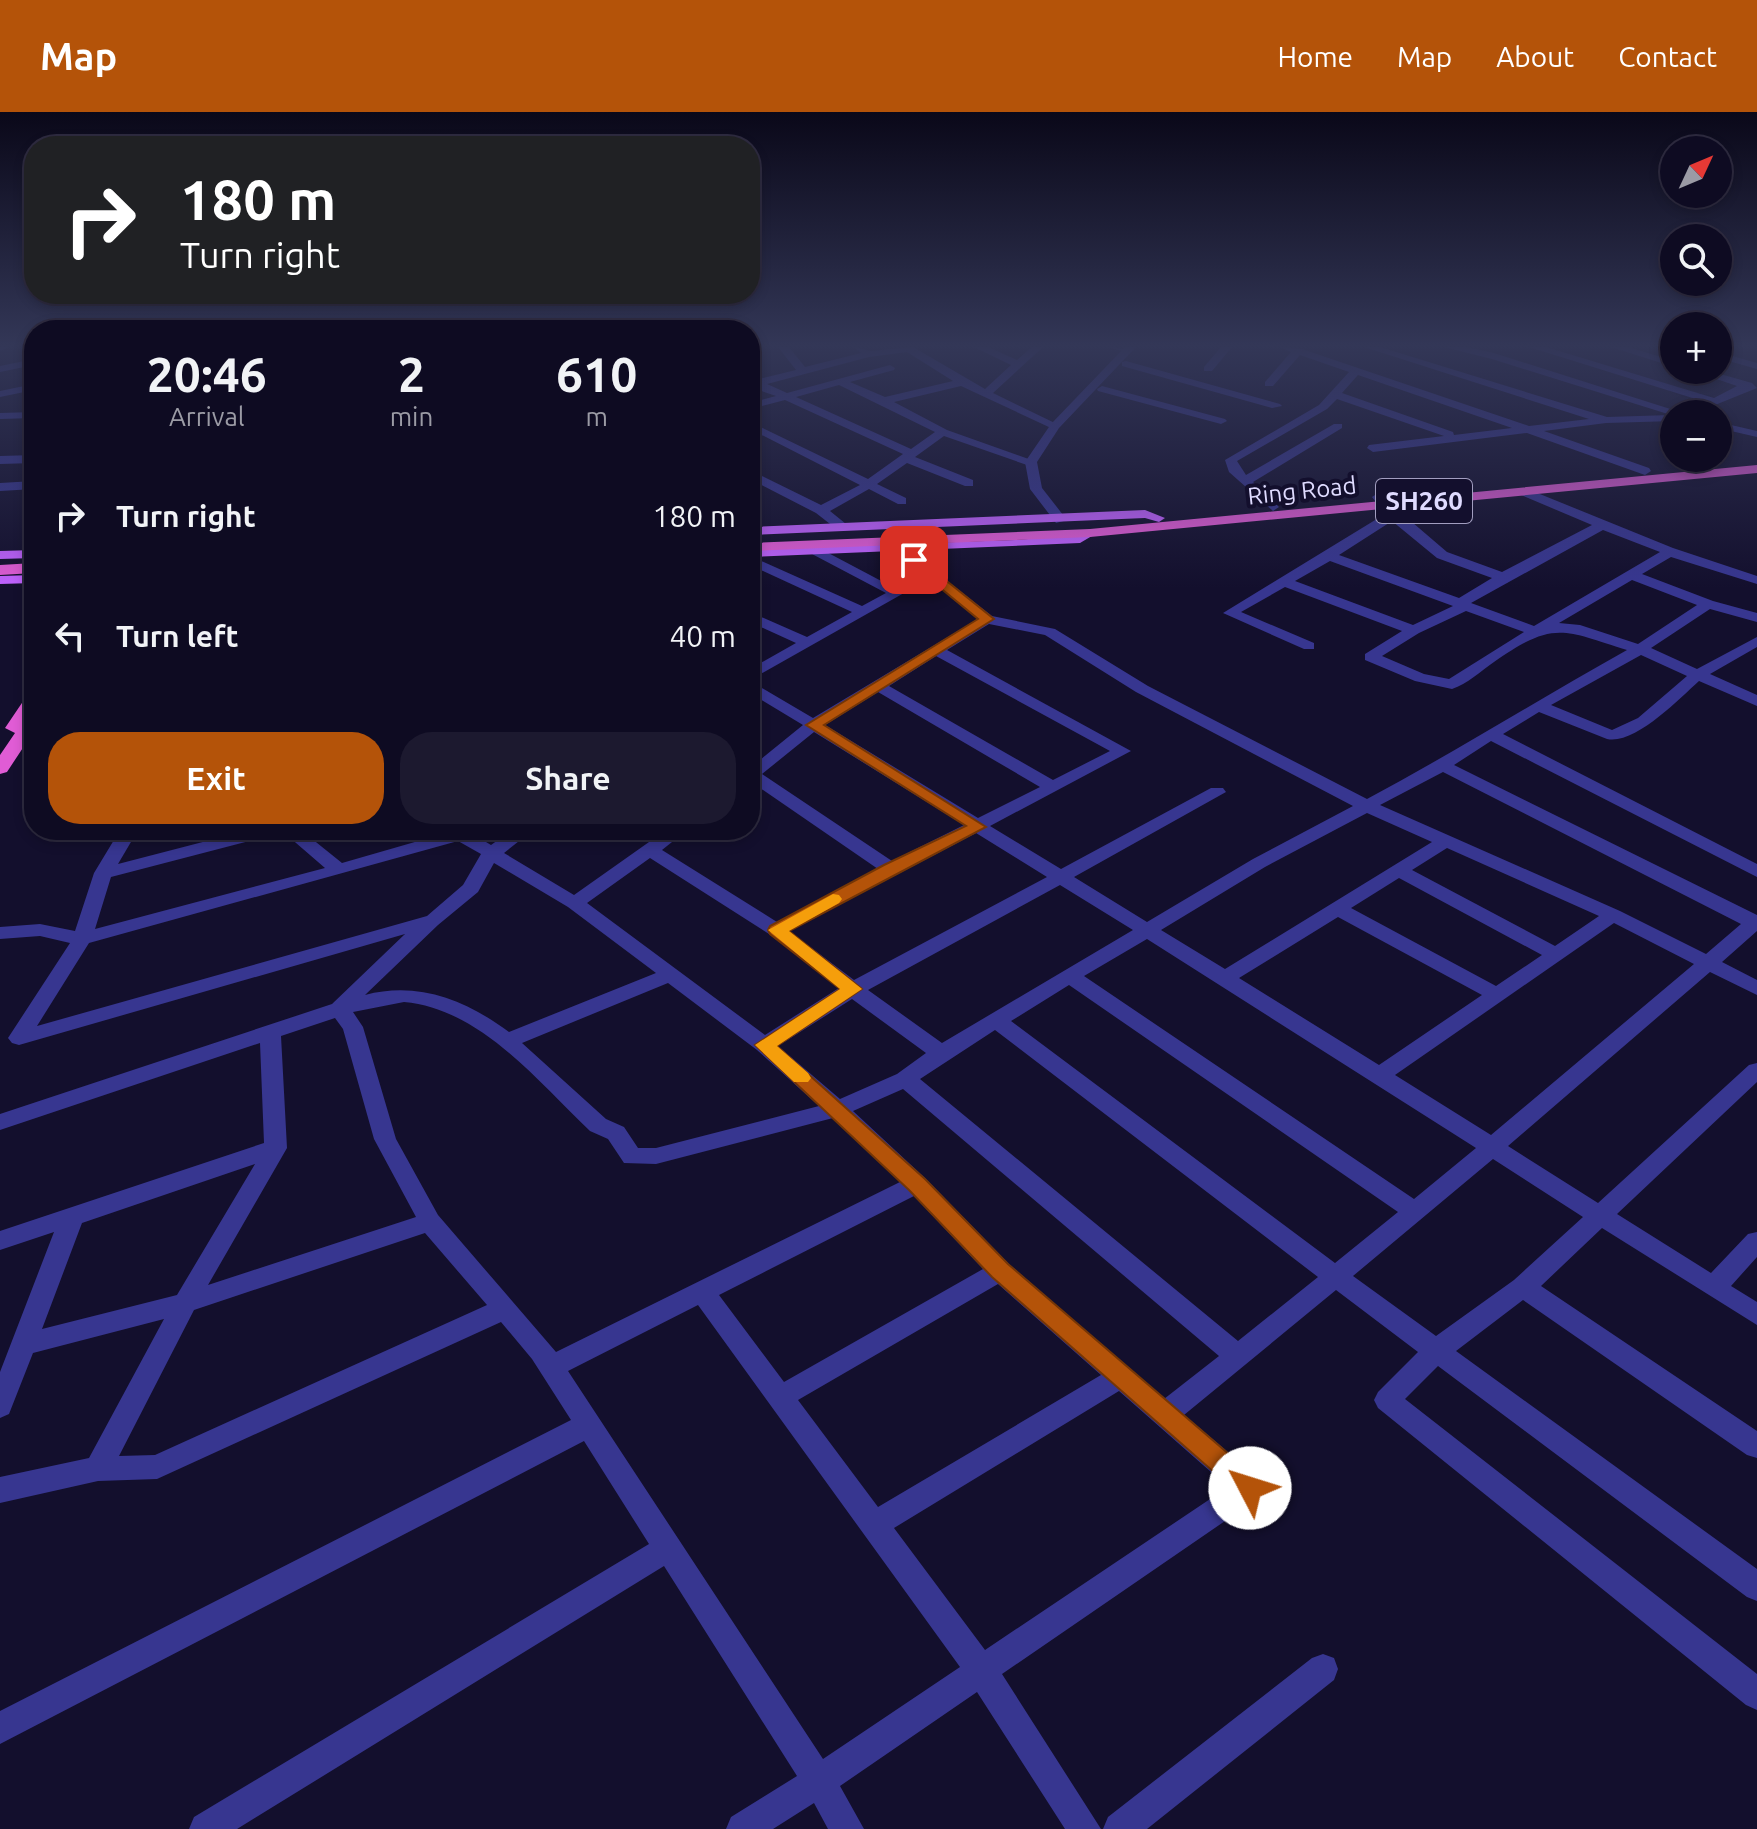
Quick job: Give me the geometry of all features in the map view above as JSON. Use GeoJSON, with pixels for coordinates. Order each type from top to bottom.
{"type":"FeatureCollection","features":[{"type":"Feature","properties":{"kind":"highway","name":"Ring Road"},"geometry":{"type":"LineString","coordinates":[[1159,518],[1273,507],[1386,505],[1645,471],[1757,461]]}},
{"type":"Feature","properties":{"kind":"highway","name":"Ring Road"},"geometry":{"type":"LineString","coordinates":[[1090,533],[1757,469]]}},
{"type":"Feature","properties":{"kind":"highway","name":"SH260"},"geometry":{"type":"LineString","coordinates":[[760,532],[1059,526],[1159,518]]}},
{"type":"Feature","properties":{"kind":"highway","name":"SH260"},"geometry":{"type":"LineString","coordinates":[[760,547],[1090,533]]}},
{"type":"Feature","properties":{"kind":"highway"},"geometry":{"type":"LineString","coordinates":[[0,562],[24,561]]}},
{"type":"Feature","properties":{"kind":"highway"},"geometry":{"type":"LineString","coordinates":[[0,570],[24,569]]}},
{"type":"Feature","properties":{"kind":"highway"},"geometry":{"type":"LineString","coordinates":[[0,768],[4,747],[24,714]]}},
{"type":"Feature","properties":{"kind":"highway"},"geometry":{"type":"LineString","coordinates":[[4,747],[24,728]]}},
{"type":"Feature","properties":{"kind":"main road"},"geometry":{"type":"LineString","coordinates":[[760,532],[1145,514],[1159,518]]}},
{"type":"Feature","properties":{"kind":"main road"},"geometry":{"type":"LineString","coordinates":[[760,553],[1080,539],[1090,533]]}},
{"type":"Feature","properties":{"kind":"main road"},"geometry":{"type":"LineString","coordinates":[[0,555],[24,554]]}},
{"type":"Feature","properties":{"kind":"main road"},"geometry":{"type":"LineString","coordinates":[[0,580],[24,579]]}},
{"type":"Feature","properties":{"kind":"street"},"geometry":{"type":"LineString","coordinates":[[849,427],[969,483]]}},
{"type":"Feature","properties":{"kind":"street"},"geometry":{"type":"LineString","coordinates":[[934,427],[1038,463]]}},
{"type":"Feature","properties":{"kind":"street"},"geometry":{"type":"LineString","coordinates":[[1054,427],[1038,463],[1036,489],[1061,520]]}},
{"type":"Feature","properties":{"kind":"street"},"geometry":{"type":"LineString","coordinates":[[1046,445],[1063,427]]}},
{"type":"Feature","properties":{"kind":"street"},"geometry":{"type":"LineString","coordinates":[[1273,507],[1233,469],[1231,460],[1288,427]]}},
{"type":"Feature","properties":{"kind":"street"},"geometry":{"type":"LineString","coordinates":[[1245,481],[1336,427]]}},
{"type":"Feature","properties":{"kind":"street"},"geometry":{"type":"LineString","coordinates":[[1428,427],[1454,436]]}},
{"type":"Feature","properties":{"kind":"street"},"geometry":{"type":"LineString","coordinates":[[1522,427],[1645,471]]}},
{"type":"Feature","properties":{"kind":"street"},"geometry":{"type":"LineString","coordinates":[[1373,448],[1454,436],[1552,427]]}},
{"type":"Feature","properties":{"kind":"street"},"geometry":{"type":"LineString","coordinates":[[1732,428],[1757,434]]}},
{"type":"Feature","properties":{"kind":"street"},"geometry":{"type":"LineString","coordinates":[[760,430],[902,501]]}},
{"type":"Feature","properties":{"kind":"street"},"geometry":{"type":"LineString","coordinates":[[821,510],[868,484],[943,432]]}},
{"type":"Feature","properties":{"kind":"street"},"geometry":{"type":"LineString","coordinates":[[0,460],[24,459]]}},
{"type":"Feature","properties":{"kind":"street"},"geometry":{"type":"LineString","coordinates":[[760,479],[821,510],[844,528]]}},
{"type":"Feature","properties":{"kind":"street"},"geometry":{"type":"LineString","coordinates":[[0,487],[24,486]]}},
{"type":"Feature","properties":{"kind":"street"},"geometry":{"type":"LineString","coordinates":[[1525,492],[1670,552],[1757,580]]}},
{"type":"Feature","properties":{"kind":"street"},"geometry":{"type":"LineString","coordinates":[[1309,646],[1230,613],[1329,556],[1386,505],[1442,555],[1503,577]]}},
{"type":"Feature","properties":{"kind":"street"},"geometry":{"type":"LineString","coordinates":[[1602,525],[1503,577],[1462,605],[1370,657],[1420,678],[1452,684],[1670,552]]}},
{"type":"Feature","properties":{"kind":"street"},"geometry":{"type":"LineString","coordinates":[[900,548],[912,583]]}},
{"type":"Feature","properties":{"kind":"street"},"geometry":{"type":"LineString","coordinates":[[817,551],[912,583],[987,619],[1050,632],[1142,689],[1367,806],[1613,915],[1757,988]]}},
{"type":"Feature","properties":{"kind":"street"},"geometry":{"type":"LineString","coordinates":[[1329,556],[1535,631],[1570,627],[1640,649],[1757,701]]}},
{"type":"Feature","properties":{"kind":"street"},"geometry":{"type":"LineString","coordinates":[[760,565],[863,612]]}},
{"type":"Feature","properties":{"kind":"street"},"geometry":{"type":"LineString","coordinates":[[1632,575],[1708,604],[1757,618]]}},
{"type":"Feature","properties":{"kind":"street"},"geometry":{"type":"LineString","coordinates":[[1285,582],[1414,630]]}},
{"type":"Feature","properties":{"kind":"street"},"geometry":{"type":"LineString","coordinates":[[760,669],[912,583]]}},
{"type":"Feature","properties":{"kind":"street"},"geometry":{"type":"LineString","coordinates":[[0,1122],[339,1009],[390,996],[441,1001],[482,1021],[598,1125],[616,1133],[632,1157],[656,1156],[837,1109],[905,1079],[941,1053],[1068,975],[1259,863],[1442,765],[1490,734],[1640,649],[1708,604]]}},
{"type":"Feature","properties":{"kind":"street"},"geometry":{"type":"LineString","coordinates":[[760,769],[813,725],[987,619]]}},
{"type":"Feature","properties":{"kind":"street"},"geometry":{"type":"LineString","coordinates":[[760,621],[807,643]]}},
{"type":"Feature","properties":{"kind":"street"},"geometry":{"type":"LineString","coordinates":[[1538,706],[1613,736],[1644,721],[1696,676],[1757,641]]}},
{"type":"Feature","properties":{"kind":"street"},"geometry":{"type":"LineString","coordinates":[[776,930],[890,868],[978,827],[1123,751],[936,650]]}},
{"type":"Feature","properties":{"kind":"street"},"geometry":{"type":"LineString","coordinates":[[878,686],[1053,787]]}},
{"type":"Feature","properties":{"kind":"street"},"geometry":{"type":"LineString","coordinates":[[760,692],[1225,978],[1757,1315]]}},
{"type":"Feature","properties":{"kind":"street"},"geometry":{"type":"LineString","coordinates":[[1490,734],[1757,871]]}},
{"type":"Feature","properties":{"kind":"street"},"geometry":{"type":"LineString","coordinates":[[1164,1415],[1491,1147],[1756,922],[1442,765]]}},
{"type":"Feature","properties":{"kind":"street"},"geometry":{"type":"LineString","coordinates":[[760,782],[890,868]]}},
{"type":"Feature","properties":{"kind":"street"},"geometry":{"type":"LineString","coordinates":[[764,1045],[853,989],[1217,792]]}},
{"type":"Feature","properties":{"kind":"street"},"geometry":{"type":"LineString","coordinates":[[123,840],[103,873],[82,939],[19,1038],[434,920]]}},
{"type":"Feature","properties":{"kind":"street"},"geometry":{"type":"LineString","coordinates":[[103,873],[231,840]]}},
{"type":"Feature","properties":{"kind":"street"},"geometry":{"type":"LineString","coordinates":[[302,840],[339,870]]}},
{"type":"Feature","properties":{"kind":"street"},"geometry":{"type":"LineString","coordinates":[[0,933],[40,930],[82,939],[339,870],[431,840]]}},
{"type":"Feature","properties":{"kind":"street"},"geometry":{"type":"LineString","coordinates":[[468,840],[575,903],[764,1045],[917,1184],[1000,1271],[1250,1488],[819,1781],[743,1829]]}},
{"type":"Feature","properties":{"kind":"street"},"geometry":{"type":"LineString","coordinates":[[339,1009],[390,958],[471,888],[490,854],[510,840]]}},
{"type":"Feature","properties":{"kind":"street"},"geometry":{"type":"LineString","coordinates":[[575,903],[664,840]]}},
{"type":"Feature","properties":{"kind":"street"},"geometry":{"type":"LineString","coordinates":[[1225,978],[1446,841]]}},
{"type":"Feature","properties":{"kind":"street"},"geometry":{"type":"LineString","coordinates":[[650,850],[776,930],[941,1053]]}},
{"type":"Feature","properties":{"kind":"street"},"geometry":{"type":"LineString","coordinates":[[1399,871],[1556,954]]}},
{"type":"Feature","properties":{"kind":"street"},"geometry":{"type":"LineString","coordinates":[[1338,909],[1497,995]]}},
{"type":"Feature","properties":{"kind":"street"},"geometry":{"type":"LineString","coordinates":[[1379,1076],[1613,915]]}},
{"type":"Feature","properties":{"kind":"street"},"geometry":{"type":"LineString","coordinates":[[507,1041],[670,975]]}},
{"type":"Feature","properties":{"kind":"street"},"geometry":{"type":"LineString","coordinates":[[1068,975],[1414,1211]]}},
{"type":"Feature","properties":{"kind":"street"},"geometry":{"type":"LineString","coordinates":[[339,1009],[353,1027],[385,1139],[430,1222],[551,1367],[847,1829]]}},
{"type":"Feature","properties":{"kind":"street"},"geometry":{"type":"LineString","coordinates":[[995,1019],[1335,1276],[1757,1587]]}},
{"type":"Feature","properties":{"kind":"street"},"geometry":{"type":"LineString","coordinates":[[98,1469],[185,1303],[276,1148],[270,1034]]}},
{"type":"Feature","properties":{"kind":"street"},"geometry":{"type":"LineString","coordinates":[[1757,1070],[1523,1287],[1436,1351],[1387,1400],[1757,1694]]}},
{"type":"Feature","properties":{"kind":"street"},"geometry":{"type":"LineString","coordinates":[[905,1079],[1238,1356]]}},
{"type":"Feature","properties":{"kind":"street"},"geometry":{"type":"LineString","coordinates":[[0,1241],[276,1148]]}},
{"type":"Feature","properties":{"kind":"street"},"geometry":{"type":"LineString","coordinates":[[551,1367],[917,1184]]}},
{"type":"Feature","properties":{"kind":"street"},"geometry":{"type":"LineString","coordinates":[[0,1406],[72,1217]]}},
{"type":"Feature","properties":{"kind":"street"},"geometry":{"type":"LineString","coordinates":[[26,1344],[185,1303],[430,1222]]}},
{"type":"Feature","properties":{"kind":"street"},"geometry":{"type":"LineString","coordinates":[[1713,1288],[1757,1241]]}},
{"type":"Feature","properties":{"kind":"street"},"geometry":{"type":"LineString","coordinates":[[782,1396],[1000,1271]]}},
{"type":"Feature","properties":{"kind":"street"},"geometry":{"type":"LineString","coordinates":[[1523,1287],[1757,1446]]}},
{"type":"Feature","properties":{"kind":"street"},"geometry":{"type":"LineString","coordinates":[[701,1290],[982,1671],[1084,1829]]}},
{"type":"Feature","properties":{"kind":"street"},"geometry":{"type":"LineString","coordinates":[[0,1490],[98,1469],[157,1467],[504,1309]]}},
{"type":"Feature","properties":{"kind":"street"},"geometry":{"type":"LineString","coordinates":[[875,1524],[1122,1376]]}},
{"type":"Feature","properties":{"kind":"street"},"geometry":{"type":"LineString","coordinates":[[0,1728],[588,1425]]}},
{"type":"Feature","properties":{"kind":"street"},"geometry":{"type":"LineString","coordinates":[[206,1829],[668,1548]]}},
{"type":"Feature","properties":{"kind":"street"},"geometry":{"type":"LineString","coordinates":[[1120,1829],[1323,1669]]}},
{"type":"Feature","properties":{"kind":"slow traffic"},"geometry":{"type":"LineString","coordinates":[[801,1078],[764,1045],[853,989],[776,930],[833,899]]}},
{"type":"Feature","properties":{"kind":"route"},"geometry":{"type":"LineString","coordinates":[[914,560],[987,619],[813,725],[978,827],[890,868],[776,930],[853,989],[764,1045],[917,1184],[1000,1271],[1250,1488]]}}]}
